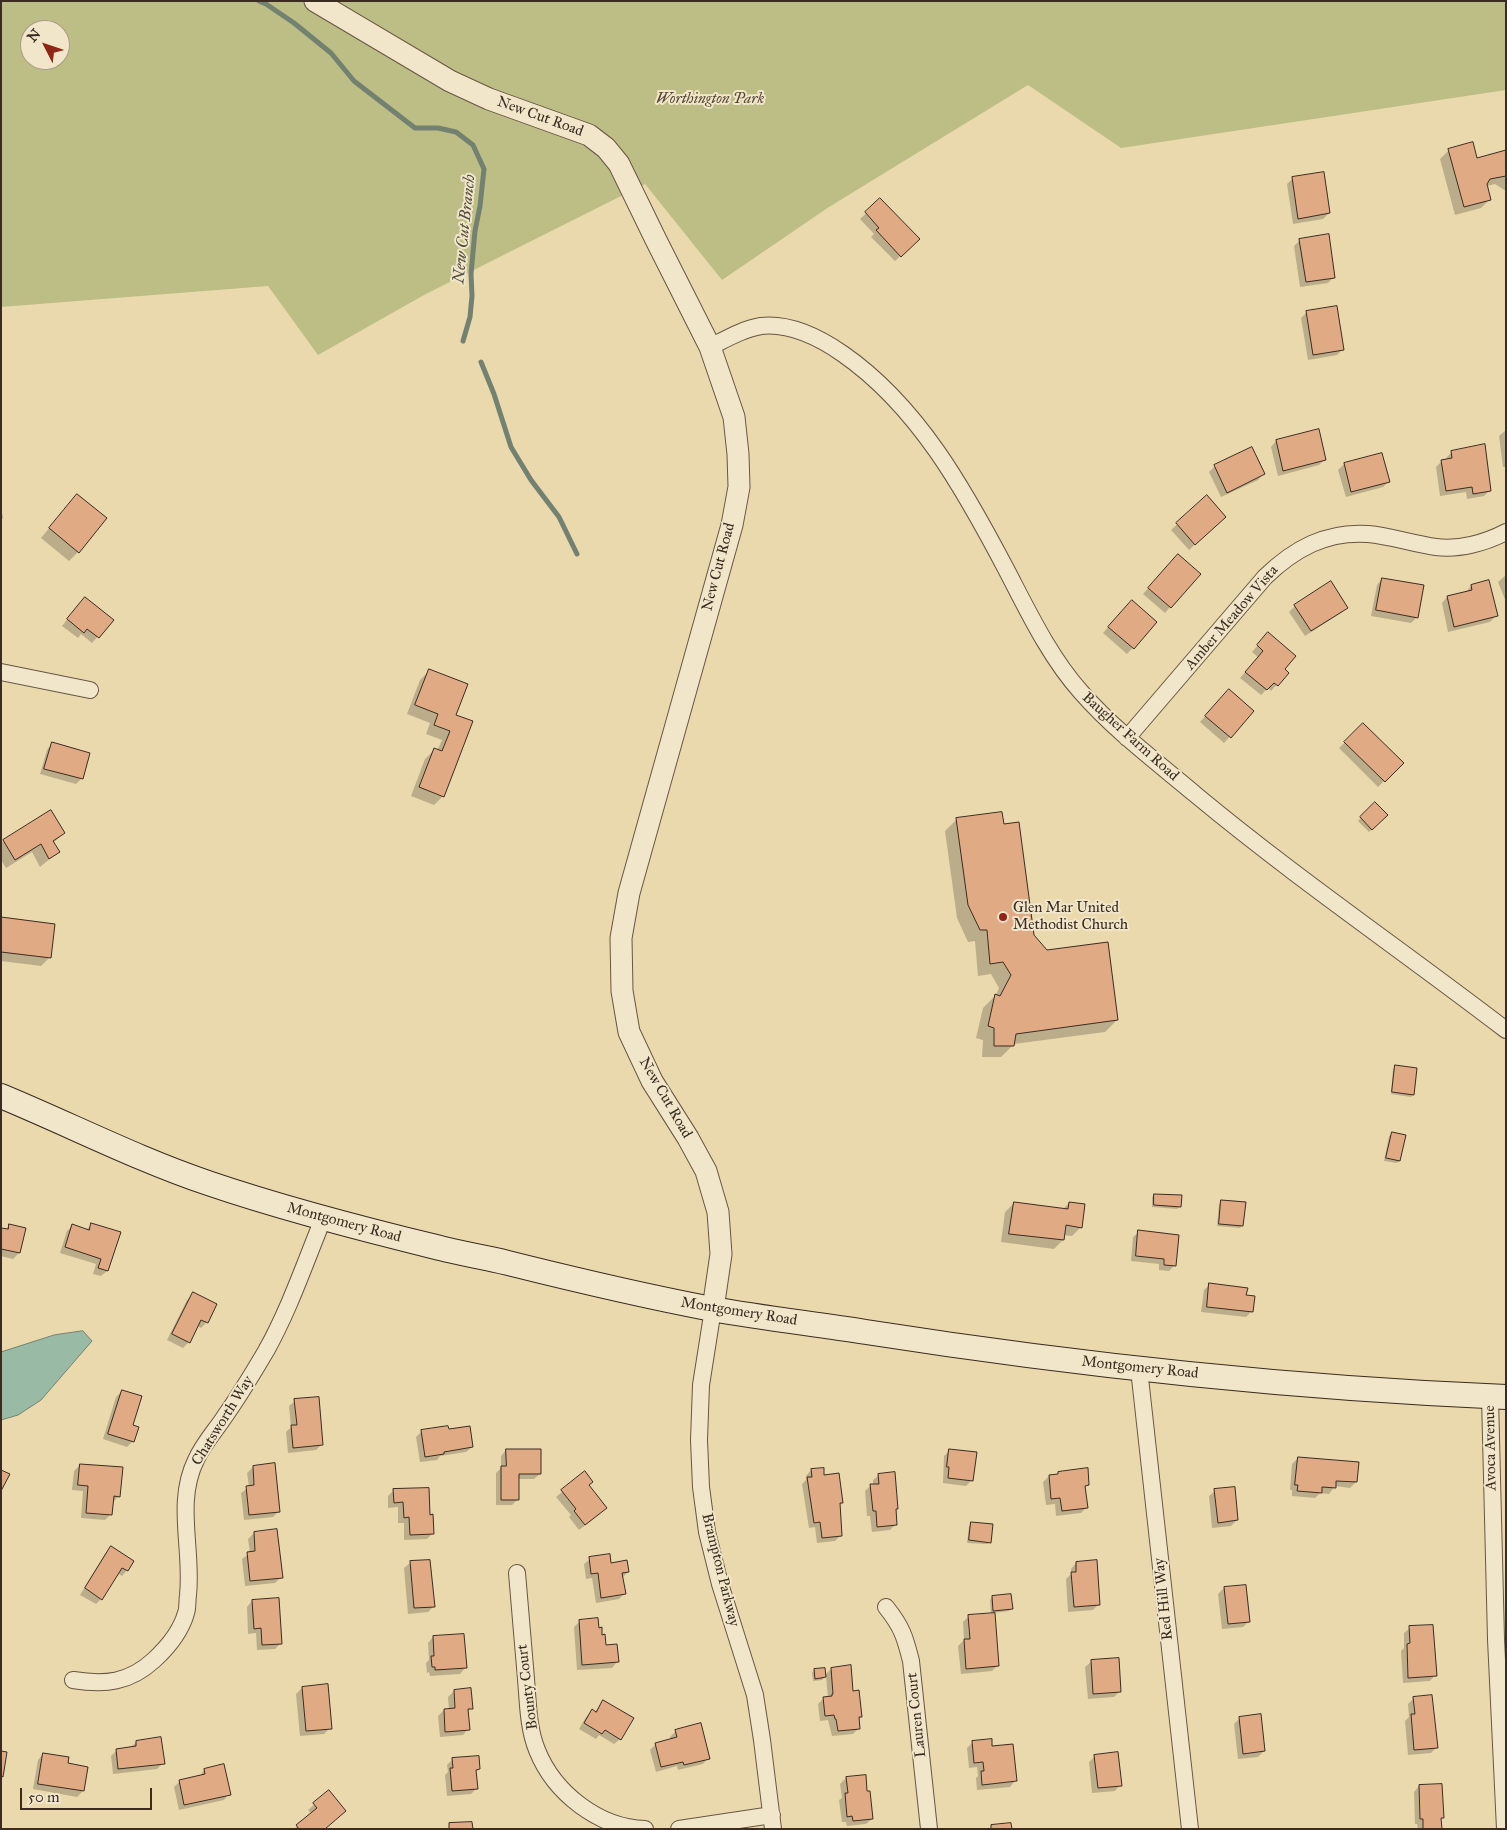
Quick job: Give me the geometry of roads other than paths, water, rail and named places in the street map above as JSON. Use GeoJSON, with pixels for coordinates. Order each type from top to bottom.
{"type":"FeatureCollection","features":[{"type":"Feature","properties":{"kind":"main road","name":"Montgomery Road"},"geometry":{"type":"LineString","coordinates":[[1,1096],[136,1156],[215,1185],[323,1219],[563,1278],[713,1309],[927,1342],[1138,1370],[1356,1389],[1498,1397]]}},
{"type":"Feature","properties":{"kind":"street","name":"New Cut Road"},"geometry":{"type":"LineString","coordinates":[[314,1],[450,81],[489,99],[588,135],[606,148],[619,164],[629,182],[710,347],[734,417],[739,487],[732,524],[629,893],[621,938],[622,991],[629,1032],[652,1081],[688,1138],[706,1171],[718,1212],[721,1254],[713,1309]]}},
{"type":"Feature","properties":{"kind":"street","name":"Baugher Farm Road"},"geometry":{"type":"LineString","coordinates":[[710,347],[737,333],[761,326],[787,328],[821,340],[844,354],[879,383],[927,438],[956,479],[1053,654],[1078,690],[1127,738],[1239,830],[1506,1030]]}},
{"type":"Feature","properties":{"kind":"street","name":"Amber Meadow Vista"},"geometry":{"type":"LineString","coordinates":[[1127,738],[1265,577],[1282,561],[1302,548],[1321,540],[1344,534],[1368,534],[1438,547],[1458,547],[1476,544],[1506,532]]}},
{"type":"Feature","properties":{"kind":"street"},"geometry":{"type":"LineString","coordinates":[[1,672],[90,690]]}},
{"type":"Feature","properties":{"kind":"street","name":"Chatsworth Way"},"geometry":{"type":"LineString","coordinates":[[73,1680],[92,1683],[110,1682],[129,1677],[147,1666],[163,1652],[176,1633],[186,1613],[189,1580],[186,1527],[188,1481],[196,1459],[267,1350],[290,1302],[323,1219]]}},
{"type":"Feature","properties":{"kind":"street","name":"Brampton Parkway"},"geometry":{"type":"LineString","coordinates":[[713,1309],[701,1386],[699,1440],[701,1487],[707,1532],[720,1584],[755,1695],[772,1822]]}},
{"type":"Feature","properties":{"kind":"street","name":"Red Hill Way"},"geometry":{"type":"LineString","coordinates":[[1138,1370],[1190,1829]]}},
{"type":"Feature","properties":{"kind":"street","name":"Avoca Avenue"},"geometry":{"type":"LineString","coordinates":[[1498,1397],[1496,1639],[1504,1829]]}},
{"type":"Feature","properties":{"kind":"street","name":"Bounty Court"},"geometry":{"type":"LineString","coordinates":[[517,1573],[529,1717],[537,1750],[552,1776],[574,1799],[601,1819],[631,1828],[645,1829]]}},
{"type":"Feature","properties":{"kind":"street","name":"Lauren Court"},"geometry":{"type":"LineString","coordinates":[[886,1607],[899,1624],[906,1639],[911,1661],[929,1829]]}},
{"type":"Feature","properties":{"kind":"street"},"geometry":{"type":"LineString","coordinates":[[679,1829],[772,1822]]}},
{"type":"Feature","properties":{"kind":"waterway","name":"New Cut Branch"},"geometry":{"type":"LineString","coordinates":[[259,1],[294,23],[331,53],[354,81],[415,128],[438,128],[456,132],[473,145],[484,169],[475,231],[470,317],[463,341]]}},
{"type":"Feature","properties":{"kind":"waterway"},"geometry":{"type":"LineString","coordinates":[[481,362],[494,394],[511,447],[531,480],[559,517],[577,554]]}},
{"type":"Feature","properties":{"kind":"place","name":"Glen Mar United Methodist Church"},"geometry":{"type":"Point","coordinates":[1003,917]}},
{"type":"Feature","properties":{"kind":"park label","name":"Worthington Park"},"geometry":{"type":"Point","coordinates":[710,99]}}]}
